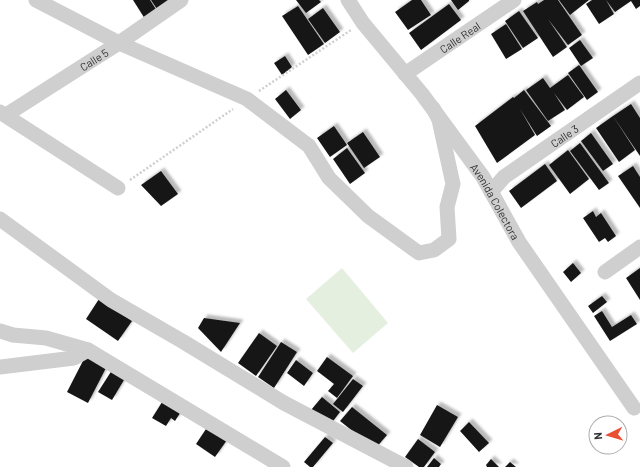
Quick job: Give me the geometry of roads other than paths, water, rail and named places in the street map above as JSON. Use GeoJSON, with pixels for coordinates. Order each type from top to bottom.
{"type":"FeatureCollection","features":[{"type":"Feature","properties":{"kind":"street"},"geometry":{"type":"LineString","coordinates":[[36,0],[119,43],[247,99],[309,146],[329,178],[368,216],[419,253],[434,250],[449,239],[447,207],[453,184],[439,120],[433,108]]}},
{"type":"Feature","properties":{"kind":"street","name":"Calle 5"},"geometry":{"type":"LineString","coordinates":[[3,114],[119,43],[181,0]]}},
{"type":"Feature","properties":{"kind":"street","name":"Avenida Colectora"},"geometry":{"type":"LineString","coordinates":[[348,0],[363,23],[433,108],[483,177],[519,242],[634,408]]}},
{"type":"Feature","properties":{"kind":"street","name":"Calle Real"},"geometry":{"type":"LineString","coordinates":[[405,74],[514,0]]}},
{"type":"Feature","properties":{"kind":"street","name":"Calle 3"},"geometry":{"type":"LineString","coordinates":[[491,192],[504,177],[640,83]]}},
{"type":"Feature","properties":{"kind":"street"},"geometry":{"type":"LineString","coordinates":[[3,114],[118,188]]}},
{"type":"Feature","properties":{"kind":"street"},"geometry":{"type":"LineString","coordinates":[[0,219],[111,300],[284,403],[406,467]]}},
{"type":"Feature","properties":{"kind":"street"},"geometry":{"type":"LineString","coordinates":[[605,272],[640,247]]}},
{"type":"Feature","properties":{"kind":"street"},"geometry":{"type":"LineString","coordinates":[[0,331],[13,335],[46,338],[88,350],[283,467]]}},
{"type":"Feature","properties":{"kind":"street"},"geometry":{"type":"LineString","coordinates":[[0,367],[74,358],[88,350]]}}]}
